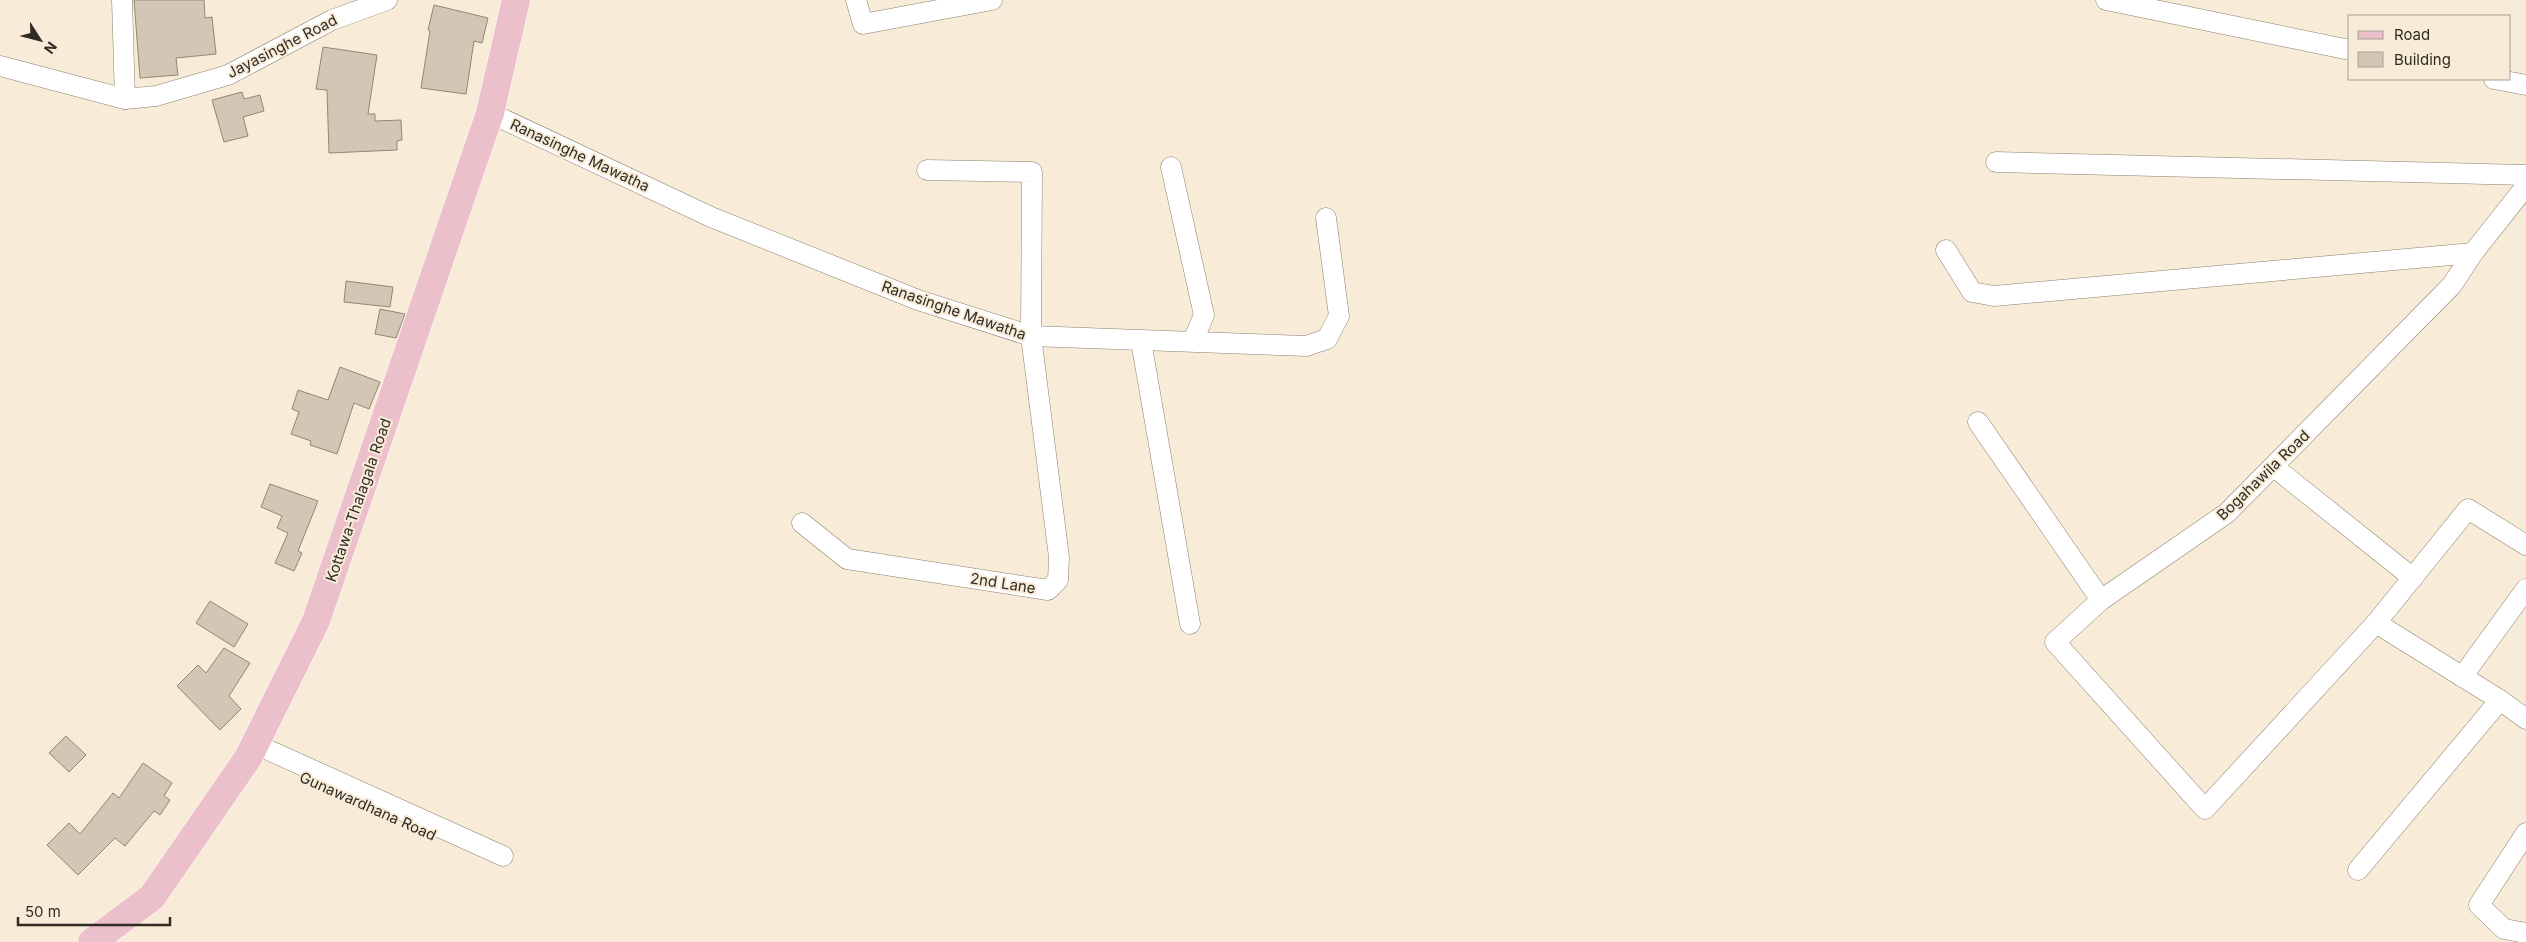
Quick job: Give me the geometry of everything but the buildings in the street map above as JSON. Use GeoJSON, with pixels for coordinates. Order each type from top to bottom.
{"type":"FeatureCollection","features":[{"type":"Feature","properties":{"kind":"main road","name":"Kottawa-Thalagala Road"},"geometry":{"type":"LineString","coordinates":[[92,942],[152,897],[253,749],[316,621],[490,113],[511,1]]}},
{"type":"Feature","properties":{"kind":"street"},"geometry":{"type":"LineString","coordinates":[[122,0],[125,99]]}},
{"type":"Feature","properties":{"kind":"street","name":"Jayasinghe Road"},"geometry":{"type":"LineString","coordinates":[[0,66],[88,91],[125,99],[156,96],[228,75],[332,20],[388,0]]}},
{"type":"Feature","properties":{"kind":"street"},"geometry":{"type":"LineString","coordinates":[[856,0],[863,24],[992,0]]}},
{"type":"Feature","properties":{"kind":"street"},"geometry":{"type":"LineString","coordinates":[[2106,0],[2348,50]]}},
{"type":"Feature","properties":{"kind":"street"},"geometry":{"type":"LineString","coordinates":[[2499,80],[2526,85]]}},
{"type":"Feature","properties":{"kind":"street","name":"Ranasinghe Mawatha"},"geometry":{"type":"LineString","coordinates":[[490,113],[711,217],[918,300],[1031,336],[1306,346],[1327,339],[1339,316],[1326,218]]}},
{"type":"Feature","properties":{"kind":"street"},"geometry":{"type":"LineString","coordinates":[[1996,162],[2526,175]]}},
{"type":"Feature","properties":{"kind":"street"},"geometry":{"type":"LineString","coordinates":[[1171,168],[1204,315],[1193,342]]}},
{"type":"Feature","properties":{"kind":"street"},"geometry":{"type":"LineString","coordinates":[[927,170],[1032,172],[1031,336]]}},
{"type":"Feature","properties":{"kind":"street","name":"Bogahawila Road"},"geometry":{"type":"LineString","coordinates":[[2376,623],[2205,809],[2055,642],[2101,600],[2227,513],[2452,285],[2473,253],[2526,186]]}},
{"type":"Feature","properties":{"kind":"street"},"geometry":{"type":"LineString","coordinates":[[1946,250],[1972,292],[1994,296],[2473,253]]}},
{"type":"Feature","properties":{"kind":"street","name":"2nd Lane"},"geometry":{"type":"LineString","coordinates":[[802,522],[847,559],[1048,590],[1058,580],[1059,557],[1031,336]]}},
{"type":"Feature","properties":{"kind":"street"},"geometry":{"type":"LineString","coordinates":[[1141,341],[1190,624]]}},
{"type":"Feature","properties":{"kind":"street"},"geometry":{"type":"LineString","coordinates":[[1978,422],[2101,600]]}},
{"type":"Feature","properties":{"kind":"street"},"geometry":{"type":"LineString","coordinates":[[2274,467],[2412,578]]}},
{"type":"Feature","properties":{"kind":"street"},"geometry":{"type":"LineString","coordinates":[[2526,545],[2468,509],[2376,623],[2500,700],[2526,720]]}},
{"type":"Feature","properties":{"kind":"street"},"geometry":{"type":"LineString","coordinates":[[2462,677],[2526,589]]}},
{"type":"Feature","properties":{"kind":"street"},"geometry":{"type":"LineString","coordinates":[[2358,870],[2500,700]]}},
{"type":"Feature","properties":{"kind":"street"},"geometry":{"type":"LineString","coordinates":[[253,749],[494,857]]}},
{"type":"Feature","properties":{"kind":"street"},"geometry":{"type":"LineString","coordinates":[[2526,833],[2479,905],[2504,929],[2526,933]]}}]}
